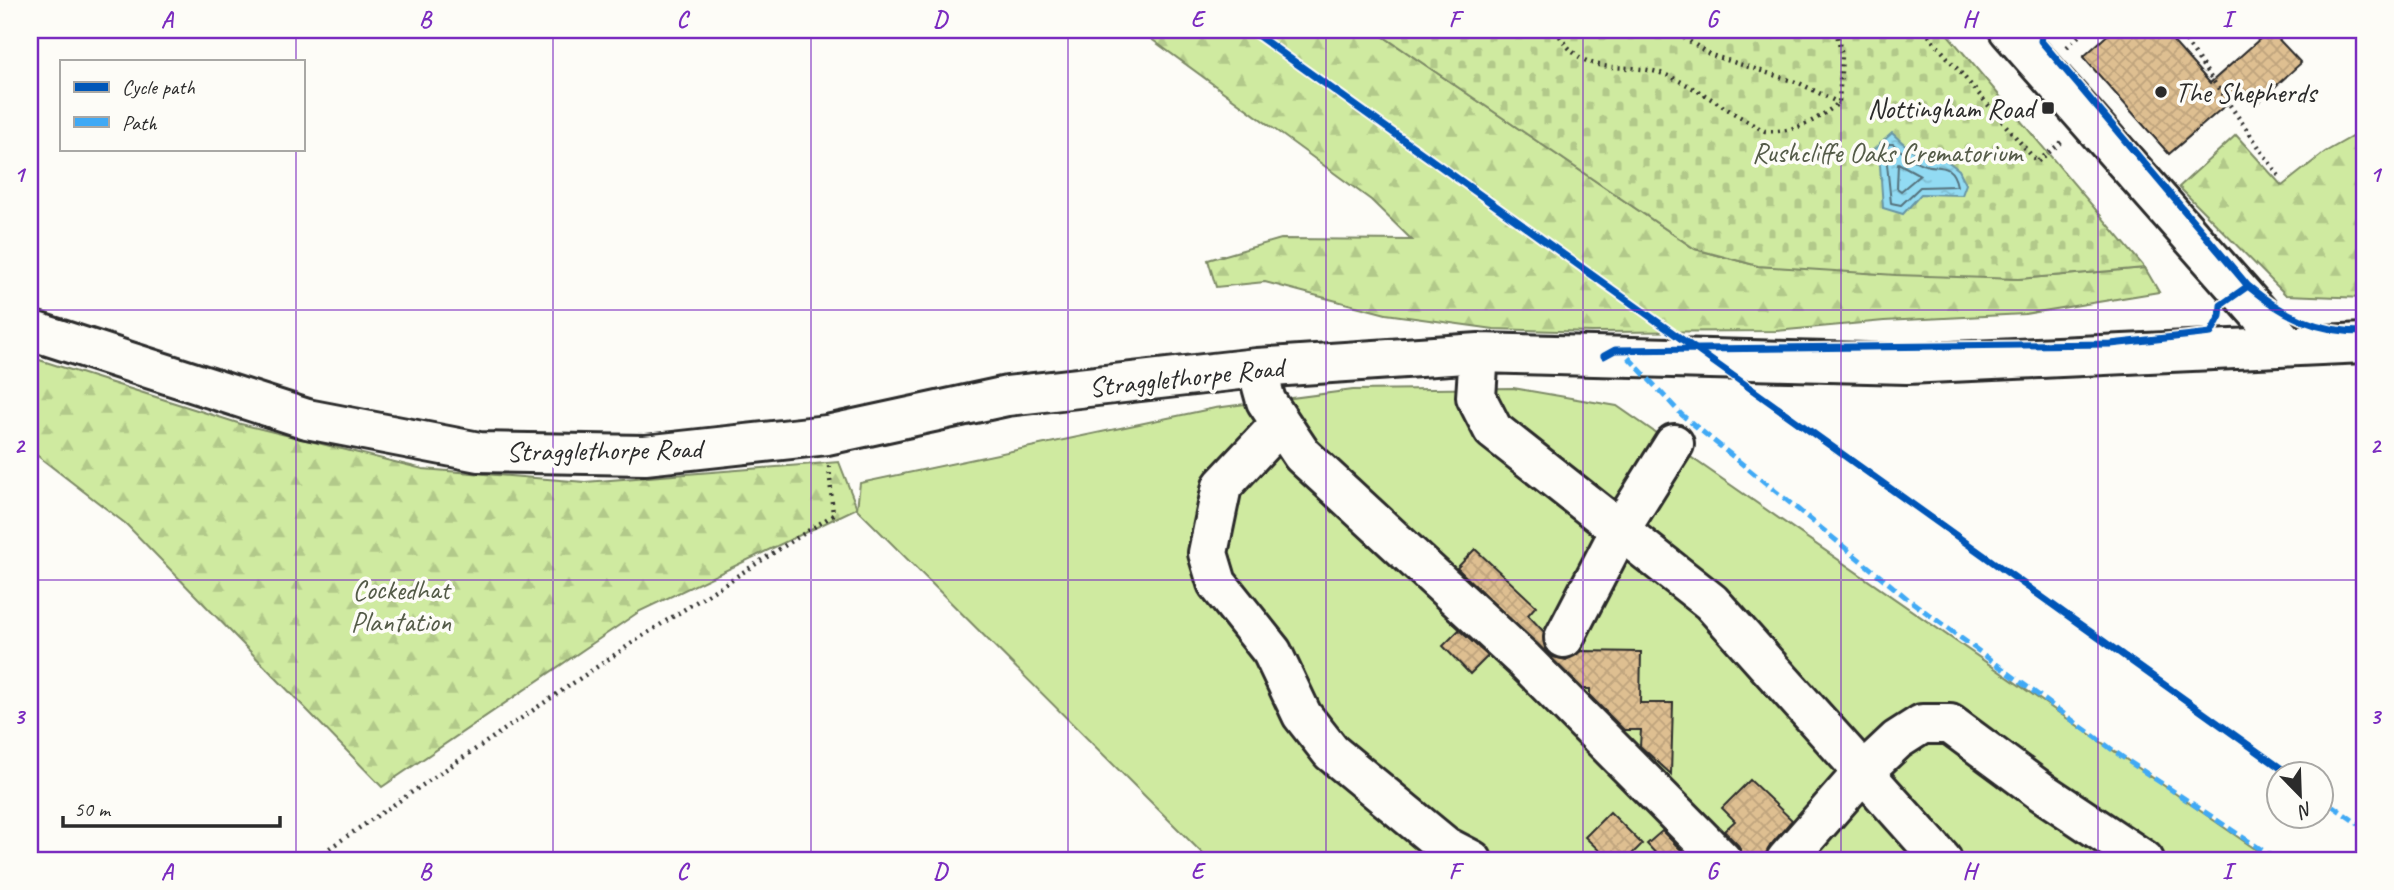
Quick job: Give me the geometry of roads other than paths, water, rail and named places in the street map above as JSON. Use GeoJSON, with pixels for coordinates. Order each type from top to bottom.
{"type":"FeatureCollection","features":[{"type":"Feature","properties":{"kind":"street"},"geometry":{"type":"LineString","coordinates":[[2009,30],[2286,344]]}},
{"type":"Feature","properties":{"kind":"street","name":"Stragglethorpe Road"},"geometry":{"type":"LineString","coordinates":[[30,330],[307,419],[479,452],[645,455],[827,435],[1007,396],[1257,368],[1479,353],[1908,364],[2286,344],[2364,343]]}},
{"type":"Feature","properties":{"kind":"street"},"geometry":{"type":"LineString","coordinates":[[1479,353],[1476,397],[1493,430],[1710,602],[1942,860]]}},
{"type":"Feature","properties":{"kind":"street"},"geometry":{"type":"LineString","coordinates":[[1257,368],[1266,401],[1302,455],[1524,660],[1722,860]]}},
{"type":"Feature","properties":{"kind":"street"},"geometry":{"type":"LineString","coordinates":[[1280,424],[1222,486],[1208,553],[1217,583],[1272,652],[1302,715],[1331,752],[1445,846],[1472,860]]}},
{"type":"Feature","properties":{"kind":"street"},"geometry":{"type":"LineString","coordinates":[[1564,638],[1620,530],[1674,444]]}},
{"type":"Feature","properties":{"kind":"street"},"geometry":{"type":"LineString","coordinates":[[1786,860],[1863,772],[1897,740],[1922,724],[1950,724],[2042,792],[2144,860]]}},
{"type":"Feature","properties":{"kind":"water"},"geometry":{"type":"Polygon","coordinates":[[[1892,133],[1914,151],[1927,156],[1942,157],[1959,170],[1966,184],[1962,195],[1921,194],[1903,214],[1883,208],[1880,165],[1871,152],[1892,133]]]}},
{"type":"Feature","properties":{"kind":"place","name":"The Shepherds"},"geometry":{"type":"Point","coordinates":[2161,92]}},
{"type":"Feature","properties":{"kind":"place","name":"Nottingham Road"},"geometry":{"type":"Point","coordinates":[2048,108]}},
{"type":"Feature","properties":{"kind":"park label","name":"Rushcliffe Oaks Crematorium"},"geometry":{"type":"Point","coordinates":[1887,152]}},
{"type":"Feature","properties":{"kind":"park label","name":"Cockedhat Plantation"},"geometry":{"type":"Point","coordinates":[401,605]}}]}
